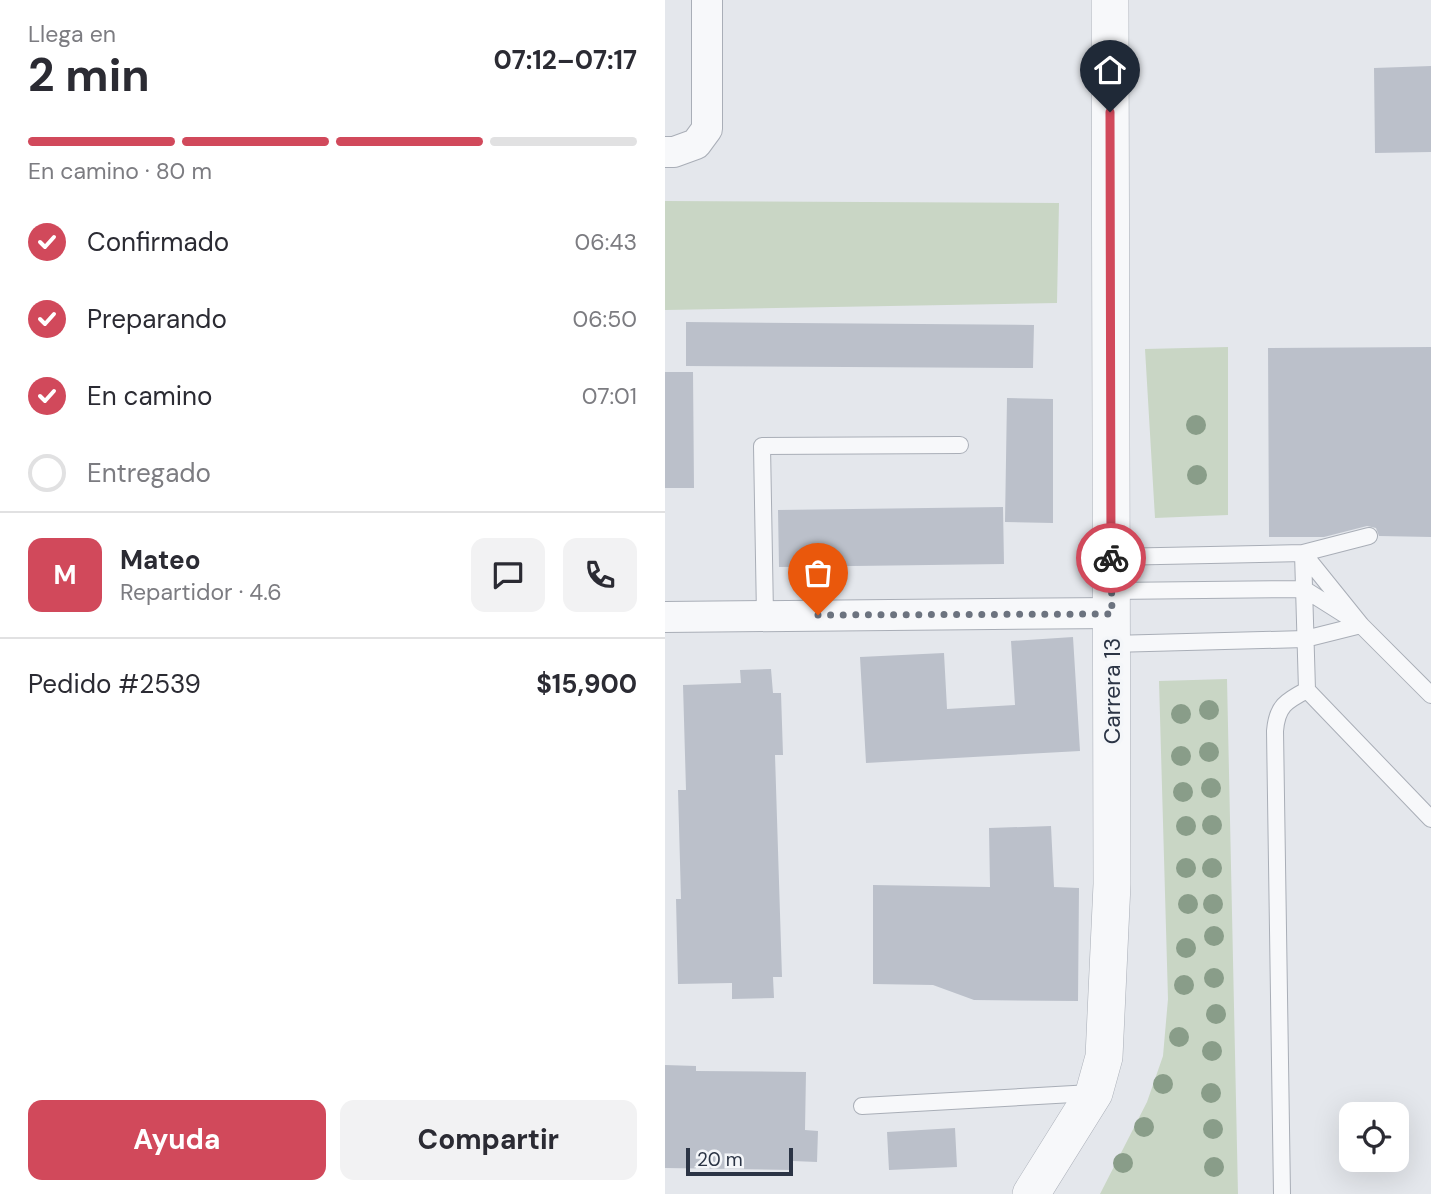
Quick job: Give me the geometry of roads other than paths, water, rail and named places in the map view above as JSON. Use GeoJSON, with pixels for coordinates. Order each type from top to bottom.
{"type":"FeatureCollection","features":[{"type":"Feature","properties":{"kind":"street"},"geometry":{"type":"LineString","coordinates":[[665,152],[674,152],[696,144],[707,130],[707,0]]}},
{"type":"Feature","properties":{"kind":"street","name":"Carrera 13"},"geometry":{"type":"LineString","coordinates":[[1031,1194],[1094,1093],[1104,1057],[1107,1023],[1112,884],[1110,0]]}},
{"type":"Feature","properties":{"kind":"street"},"geometry":{"type":"LineString","coordinates":[[665,617],[1111,601]]}},
{"type":"Feature","properties":{"kind":"lane"},"geometry":{"type":"LineString","coordinates":[[765,615],[762,446],[960,445]]}},
{"type":"Feature","properties":{"kind":"lane"},"geometry":{"type":"LineString","coordinates":[[1111,601],[1369,536]]}},
{"type":"Feature","properties":{"kind":"lane"},"geometry":{"type":"LineString","coordinates":[[1303,553],[1307,690],[1431,819]]}},
{"type":"Feature","properties":{"kind":"lane"},"geometry":{"type":"LineString","coordinates":[[1303,553],[1361,625],[1431,695]]}},
{"type":"Feature","properties":{"kind":"lane"},"geometry":{"type":"LineString","coordinates":[[1111,601],[1304,589],[1361,625]]}},
{"type":"Feature","properties":{"kind":"lane"},"geometry":{"type":"LineString","coordinates":[[1111,601],[1305,639],[1361,625]]}},
{"type":"Feature","properties":{"kind":"lane"},"geometry":{"type":"LineString","coordinates":[[1282,1194],[1275,730],[1276,717],[1281,707],[1307,690]]}},
{"type":"Feature","properties":{"kind":"lane"},"geometry":{"type":"LineString","coordinates":[[862,1106],[1094,1093]]}}]}
